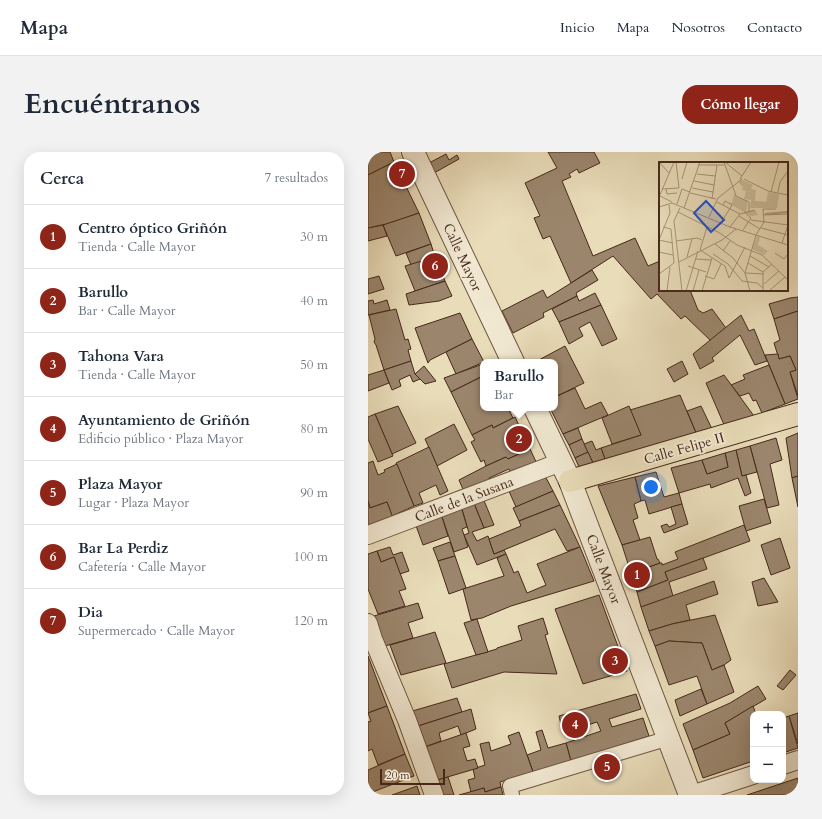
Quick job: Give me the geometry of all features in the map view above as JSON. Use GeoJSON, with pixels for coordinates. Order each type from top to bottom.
{"type":"FeatureCollection","features":[{"type":"Feature","properties":{"kind":"main road","name":"Calle Felipe II"},"geometry":{"type":"LineString","coordinates":[[565,472],[798,414]]}},
{"type":"Feature","properties":{"kind":"street","name":"Calle Mayor"},"geometry":{"type":"LineString","coordinates":[[413,152],[512,359]]}},
{"type":"Feature","properties":{"kind":"street","name":"Calle Mayor"},"geometry":{"type":"LineString","coordinates":[[536,411],[565,472],[690,795]]}},
{"type":"Feature","properties":{"kind":"street","name":"Calle de la Susana"},"geometry":{"type":"LineString","coordinates":[[368,535],[565,472]]}},
{"type":"Feature","properties":{"kind":"street"},"geometry":{"type":"LineString","coordinates":[[370,635],[407,720],[434,795]]}},
{"type":"Feature","properties":{"kind":"street"},"geometry":{"type":"LineString","coordinates":[[512,795],[510,786],[668,735]]}},
{"type":"Feature","properties":{"kind":"street"},"geometry":{"type":"LineString","coordinates":[[786,764],[798,760]]}},
{"type":"Feature","properties":{"kind":"street"},"geometry":{"type":"LineString","coordinates":[[690,795],[750,776]]}},
{"type":"Feature","properties":{"kind":"building"},"geometry":{"type":"Polygon","coordinates":[[[368,152],[390,152],[394,162],[368,175],[368,152]]]}},
{"type":"Feature","properties":{"kind":"building"},"geometry":{"type":"Polygon","coordinates":[[[548,152],[594,152],[600,163],[579,173],[577,169],[569,174],[571,177],[562,181],[593,256],[635,238],[648,266],[659,261],[659,291],[690,291],[698,310],[703,313],[712,309],[726,328],[711,341],[685,316],[681,319],[657,294],[651,299],[613,256],[571,283],[550,236],[543,239],[534,218],[540,216],[525,183],[557,168],[548,152]]]}},
{"type":"Feature","properties":{"kind":"building"},"geometry":{"type":"Polygon","coordinates":[[[446,154],[449,160],[457,155],[459,159],[434,173],[429,163],[446,154]]]}},
{"type":"Feature","properties":{"kind":"building"},"geometry":{"type":"Polygon","coordinates":[[[394,162],[419,213],[391,223],[368,228],[368,175],[394,162]]]}},
{"type":"Feature","properties":{"kind":"building"},"geometry":{"type":"Polygon","coordinates":[[[419,213],[431,244],[396,256],[383,225],[419,213]]]}},
{"type":"Feature","properties":{"kind":"building"},"geometry":{"type":"Polygon","coordinates":[[[383,225],[387,236],[368,241],[368,228],[383,225]]]}},
{"type":"Feature","properties":{"kind":"building"},"geometry":{"type":"Polygon","coordinates":[[[431,244],[435,257],[411,265],[406,253],[431,244]]]}},
{"type":"Feature","properties":{"kind":"building"},"geometry":{"type":"Polygon","coordinates":[[[435,257],[445,281],[415,291],[405,266],[435,257]]]}},
{"type":"Feature","properties":{"kind":"building"},"geometry":{"type":"Polygon","coordinates":[[[592,270],[598,280],[576,293],[577,296],[543,313],[544,317],[513,333],[502,311],[543,290],[547,298],[592,270]]]}},
{"type":"Feature","properties":{"kind":"building"},"geometry":{"type":"Polygon","coordinates":[[[379,276],[384,289],[368,294],[368,279],[379,276]]]}},
{"type":"Feature","properties":{"kind":"building"},"geometry":{"type":"Polygon","coordinates":[[[445,281],[452,296],[439,301],[409,305],[406,294],[445,281]]]}},
{"type":"Feature","properties":{"kind":"building"},"geometry":{"type":"Polygon","coordinates":[[[595,293],[601,305],[559,322],[552,309],[577,296],[579,301],[595,293]]]}},
{"type":"Feature","properties":{"kind":"building"},"geometry":{"type":"Polygon","coordinates":[[[798,297],[798,311],[774,319],[769,304],[798,297]]]}},
{"type":"Feature","properties":{"kind":"building"},"geometry":{"type":"Polygon","coordinates":[[[373,300],[374,304],[387,300],[390,310],[368,315],[368,301],[373,300]]]}},
{"type":"Feature","properties":{"kind":"building"},"geometry":{"type":"Polygon","coordinates":[[[601,305],[617,339],[602,346],[590,322],[579,328],[583,336],[569,344],[559,322],[601,305]]]}},
{"type":"Feature","properties":{"kind":"building"},"geometry":{"type":"Polygon","coordinates":[[[396,309],[405,340],[408,339],[411,349],[408,350],[411,361],[384,370],[374,342],[375,339],[369,315],[396,309]]]}},
{"type":"Feature","properties":{"kind":"building"},"geometry":{"type":"Polygon","coordinates":[[[798,311],[798,396],[790,372],[796,370],[790,356],[779,359],[774,343],[780,340],[774,319],[798,311]]]}},
{"type":"Feature","properties":{"kind":"building"},"geometry":{"type":"Polygon","coordinates":[[[460,313],[472,339],[430,360],[428,363],[415,328],[460,313]]]}},
{"type":"Feature","properties":{"kind":"building"},"geometry":{"type":"Polygon","coordinates":[[[741,315],[749,331],[754,329],[767,361],[755,365],[740,335],[712,358],[714,361],[700,369],[693,354],[741,315]]]}},
{"type":"Feature","properties":{"kind":"building"},"geometry":{"type":"Polygon","coordinates":[[[472,339],[482,359],[480,359],[480,364],[456,374],[446,352],[472,339]]]}},
{"type":"Feature","properties":{"kind":"building"},"geometry":{"type":"Polygon","coordinates":[[[565,346],[584,383],[558,396],[558,359],[541,359],[565,346]]]}},
{"type":"Feature","properties":{"kind":"building"},"geometry":{"type":"Polygon","coordinates":[[[778,354],[779,359],[790,356],[796,370],[790,372],[798,399],[785,404],[765,355],[778,354]]]}},
{"type":"Feature","properties":{"kind":"building"},"geometry":{"type":"Polygon","coordinates":[[[411,361],[415,374],[420,379],[413,382],[410,375],[399,380],[401,386],[392,390],[384,370],[411,361]]]}},
{"type":"Feature","properties":{"kind":"building"},"geometry":{"type":"Polygon","coordinates":[[[682,361],[688,374],[674,382],[667,369],[682,361]]]}},
{"type":"Feature","properties":{"kind":"building"},"geometry":{"type":"Polygon","coordinates":[[[480,365],[480,378],[451,392],[444,378],[480,365]]]}},
{"type":"Feature","properties":{"kind":"building"},"geometry":{"type":"Polygon","coordinates":[[[769,365],[785,404],[762,413],[756,400],[753,401],[749,393],[740,396],[731,385],[745,379],[743,375],[769,365]]]}},
{"type":"Feature","properties":{"kind":"building"},"geometry":{"type":"Polygon","coordinates":[[[424,366],[436,381],[425,384],[415,374],[424,366]]]}},
{"type":"Feature","properties":{"kind":"building"},"geometry":{"type":"Polygon","coordinates":[[[384,370],[389,383],[368,391],[368,375],[384,370]]]}},
{"type":"Feature","properties":{"kind":"building"},"geometry":{"type":"Polygon","coordinates":[[[724,375],[754,416],[725,427],[706,383],[724,375]]]}},
{"type":"Feature","properties":{"kind":"building"},"geometry":{"type":"Polygon","coordinates":[[[480,378],[480,411],[510,411],[513,418],[493,428],[492,425],[472,435],[451,392],[480,378]]]}},
{"type":"Feature","properties":{"kind":"building"},"geometry":{"type":"Polygon","coordinates":[[[575,388],[585,409],[601,402],[608,415],[563,434],[552,411],[558,411],[558,396],[575,388]]]}},
{"type":"Feature","properties":{"kind":"building"},"geometry":{"type":"Polygon","coordinates":[[[680,395],[697,435],[605,459],[601,448],[641,435],[630,410],[680,395]]]}},
{"type":"Feature","properties":{"kind":"building"},"geometry":{"type":"Polygon","coordinates":[[[398,406],[416,443],[392,454],[375,414],[398,406]]]}},
{"type":"Feature","properties":{"kind":"building"},"geometry":{"type":"Polygon","coordinates":[[[629,406],[641,435],[612,444],[602,418],[629,406]]]}},
{"type":"Feature","properties":{"kind":"building"},"geometry":{"type":"Polygon","coordinates":[[[701,406],[713,431],[697,435],[687,411],[701,406]]]}},
{"type":"Feature","properties":{"kind":"building"},"geometry":{"type":"Polygon","coordinates":[[[375,414],[393,456],[378,462],[368,439],[368,417],[375,414]]]}},
{"type":"Feature","properties":{"kind":"building"},"geometry":{"type":"Polygon","coordinates":[[[515,417],[530,449],[508,459],[506,457],[486,466],[484,460],[481,462],[471,442],[475,440],[472,435],[492,425],[493,428],[515,417]]]}},
{"type":"Feature","properties":{"kind":"building"},"geometry":{"type":"Polygon","coordinates":[[[454,424],[467,450],[437,466],[425,439],[454,424]]]}},
{"type":"Feature","properties":{"kind":"building"},"geometry":{"type":"Polygon","coordinates":[[[578,428],[582,439],[569,445],[563,434],[578,428]]]}},
{"type":"Feature","properties":{"kind":"building"},"geometry":{"type":"Polygon","coordinates":[[[798,433],[798,476],[792,478],[786,438],[798,433]]]}},
{"type":"Feature","properties":{"kind":"building"},"geometry":{"type":"Polygon","coordinates":[[[776,438],[782,460],[770,464],[779,505],[767,508],[750,446],[776,438]]]}},
{"type":"Feature","properties":{"kind":"building"},"geometry":{"type":"Polygon","coordinates":[[[582,439],[588,452],[575,458],[569,445],[582,439]]]}},
{"type":"Feature","properties":{"kind":"building"},"geometry":{"type":"Polygon","coordinates":[[[592,441],[596,450],[601,448],[605,459],[593,463],[584,444],[592,441]]]}},
{"type":"Feature","properties":{"kind":"building"},"geometry":{"type":"Polygon","coordinates":[[[750,446],[757,472],[742,476],[736,450],[750,446]]]}},
{"type":"Feature","properties":{"kind":"building"},"geometry":{"type":"Polygon","coordinates":[[[429,447],[448,491],[440,495],[436,485],[419,493],[423,503],[414,506],[396,463],[429,447]]]}},
{"type":"Feature","properties":{"kind":"building"},"geometry":{"type":"Polygon","coordinates":[[[530,449],[539,468],[514,478],[509,469],[489,478],[491,485],[465,494],[459,480],[506,457],[508,459],[530,449]]]}},
{"type":"Feature","properties":{"kind":"building"},"geometry":{"type":"Polygon","coordinates":[[[736,450],[742,476],[746,475],[751,493],[745,496],[738,478],[711,488],[710,484],[679,493],[671,468],[702,460],[707,474],[728,467],[725,453],[736,450]]]}},
{"type":"Feature","properties":{"kind":"building"},"geometry":{"type":"Polygon","coordinates":[[[588,452],[593,463],[579,467],[575,458],[588,452]]]}},
{"type":"Feature","properties":{"kind":"building"},"geometry":{"type":"Polygon","coordinates":[[[725,453],[728,467],[707,474],[702,460],[725,453]]]}},
{"type":"Feature","properties":{"kind":"building"},"geometry":{"type":"Polygon","coordinates":[[[373,461],[378,475],[385,472],[384,470],[397,464],[414,506],[392,516],[387,502],[370,508],[368,501],[368,463],[373,461]]]}},
{"type":"Feature","properties":{"kind":"building"},"geometry":{"type":"Polygon","coordinates":[[[656,472],[664,497],[679,493],[682,504],[649,514],[645,500],[641,501],[635,477],[656,472]]]}},
{"type":"Feature","properties":{"kind":"building"},"geometry":{"type":"Polygon","coordinates":[[[544,474],[553,491],[516,507],[508,489],[544,474]]]}},
{"type":"Feature","properties":{"kind":"building"},"geometry":{"type":"Polygon","coordinates":[[[798,476],[798,507],[792,478],[798,476]]]}},
{"type":"Feature","properties":{"kind":"building"},"geometry":{"type":"Polygon","coordinates":[[[635,477],[641,501],[634,504],[638,518],[633,520],[640,540],[622,545],[598,486],[635,477]]]}},
{"type":"Feature","properties":{"kind":"building"},"geometry":{"type":"Polygon","coordinates":[[[553,491],[560,505],[519,521],[513,508],[553,491]]]}},
{"type":"Feature","properties":{"kind":"building"},"geometry":{"type":"Polygon","coordinates":[[[483,498],[494,525],[484,528],[473,501],[483,498]]]}},
{"type":"Feature","properties":{"kind":"building"},"geometry":{"type":"Polygon","coordinates":[[[764,499],[771,523],[746,531],[739,506],[764,499]]]}},
{"type":"Feature","properties":{"kind":"building"},"geometry":{"type":"Polygon","coordinates":[[[368,501],[370,508],[387,502],[393,518],[368,526],[368,501]]]}},
{"type":"Feature","properties":{"kind":"building"},"geometry":{"type":"Polygon","coordinates":[[[473,501],[484,528],[472,532],[477,541],[488,536],[494,554],[504,550],[506,554],[477,565],[464,535],[469,533],[461,506],[473,501]]]}},
{"type":"Feature","properties":{"kind":"building"},"geometry":{"type":"Polygon","coordinates":[[[682,504],[688,524],[664,533],[661,526],[667,524],[669,527],[676,524],[671,507],[682,504]]]}},
{"type":"Feature","properties":{"kind":"building"},"geometry":{"type":"Polygon","coordinates":[[[560,505],[580,547],[567,551],[555,529],[494,554],[489,539],[521,526],[519,521],[560,505]]]}},
{"type":"Feature","properties":{"kind":"building"},"geometry":{"type":"Polygon","coordinates":[[[461,506],[467,527],[462,529],[468,547],[454,552],[441,514],[461,506]]]}},
{"type":"Feature","properties":{"kind":"building"},"geometry":{"type":"Polygon","coordinates":[[[441,514],[448,536],[423,545],[415,523],[441,514]]]}},
{"type":"Feature","properties":{"kind":"building"},"geometry":{"type":"Polygon","coordinates":[[[744,525],[750,541],[665,572],[668,580],[637,592],[631,573],[660,563],[662,563],[662,565],[678,559],[675,552],[744,525]]]}},
{"type":"Feature","properties":{"kind":"building"},"geometry":{"type":"Polygon","coordinates":[[[650,537],[657,559],[660,563],[631,573],[622,545],[650,537]]]}},
{"type":"Feature","properties":{"kind":"building"},"geometry":{"type":"Polygon","coordinates":[[[780,538],[790,568],[771,575],[761,545],[780,538]]]}},
{"type":"Feature","properties":{"kind":"building"},"geometry":{"type":"Polygon","coordinates":[[[450,542],[455,556],[438,561],[433,548],[450,542]]]}},
{"type":"Feature","properties":{"kind":"building"},"geometry":{"type":"Polygon","coordinates":[[[390,547],[393,555],[402,552],[409,571],[400,574],[394,557],[381,562],[377,551],[390,547]]]}},
{"type":"Feature","properties":{"kind":"building"},"geometry":{"type":"Polygon","coordinates":[[[580,547],[594,581],[511,606],[482,618],[471,620],[463,589],[504,576],[497,558],[506,554],[514,573],[518,571],[527,593],[546,585],[537,564],[580,547]]]}},
{"type":"Feature","properties":{"kind":"building"},"geometry":{"type":"Polygon","coordinates":[[[377,551],[381,562],[394,557],[406,589],[399,591],[405,606],[378,614],[368,589],[368,554],[377,551]]]}},
{"type":"Feature","properties":{"kind":"building"},"geometry":{"type":"Polygon","coordinates":[[[455,556],[466,588],[449,594],[438,561],[455,556]]]}},
{"type":"Feature","properties":{"kind":"building"},"geometry":{"type":"Polygon","coordinates":[[[703,558],[707,569],[669,582],[673,596],[641,607],[637,592],[668,580],[665,572],[703,558]]]}},
{"type":"Feature","properties":{"kind":"building"},"geometry":{"type":"Polygon","coordinates":[[[764,578],[778,602],[758,606],[752,582],[764,578]]]}},
{"type":"Feature","properties":{"kind":"building"},"geometry":{"type":"Polygon","coordinates":[[[714,581],[718,594],[686,605],[690,620],[649,631],[641,607],[714,581]]]}},
{"type":"Feature","properties":{"kind":"building"},"geometry":{"type":"Polygon","coordinates":[[[599,595],[627,671],[583,684],[555,609],[599,595]]]}},
{"type":"Feature","properties":{"kind":"building"},"geometry":{"type":"Polygon","coordinates":[[[418,603],[423,618],[408,623],[413,638],[385,646],[374,616],[418,603]]]}},
{"type":"Feature","properties":{"kind":"building"},"geometry":{"type":"Polygon","coordinates":[[[715,615],[731,660],[712,670],[702,643],[669,641],[655,646],[649,631],[672,624],[715,615]]]}},
{"type":"Feature","properties":{"kind":"building"},"geometry":{"type":"Polygon","coordinates":[[[543,618],[548,634],[545,635],[557,674],[504,672],[452,688],[444,664],[497,649],[522,640],[518,626],[543,618]]]}},
{"type":"Feature","properties":{"kind":"building"},"geometry":{"type":"Polygon","coordinates":[[[477,619],[488,652],[476,655],[464,623],[477,619]]]}},
{"type":"Feature","properties":{"kind":"building"},"geometry":{"type":"Polygon","coordinates":[[[435,632],[446,663],[401,675],[390,645],[435,632]]]}},
{"type":"Feature","properties":{"kind":"building"},"geometry":{"type":"Polygon","coordinates":[[[669,641],[702,643],[712,670],[724,665],[734,692],[707,704],[697,676],[669,685],[655,646],[669,641]]]}},
{"type":"Feature","properties":{"kind":"building"},"geometry":{"type":"Polygon","coordinates":[[[368,656],[387,706],[368,713],[368,656]]]}},
{"type":"Feature","properties":{"kind":"building"},"geometry":{"type":"Polygon","coordinates":[[[790,670],[796,675],[783,690],[777,686],[790,670]]]}},
{"type":"Feature","properties":{"kind":"building"},"geometry":{"type":"Polygon","coordinates":[[[758,686],[766,699],[725,723],[730,734],[693,750],[683,724],[730,703],[758,686]]]}},
{"type":"Feature","properties":{"kind":"building"},"geometry":{"type":"Polygon","coordinates":[[[701,689],[707,704],[680,716],[675,700],[701,689]]]}},
{"type":"Feature","properties":{"kind":"building"},"geometry":{"type":"Polygon","coordinates":[[[636,694],[641,709],[609,719],[612,727],[643,718],[649,736],[571,761],[566,743],[601,731],[597,722],[563,733],[559,716],[636,694]]]}},
{"type":"Feature","properties":{"kind":"building"},"geometry":{"type":"Polygon","coordinates":[[[457,698],[462,712],[415,727],[409,712],[457,698]]]}},
{"type":"Feature","properties":{"kind":"building"},"geometry":{"type":"Polygon","coordinates":[[[387,706],[405,754],[378,765],[372,749],[368,751],[368,722],[371,721],[368,713],[387,706]]]}},
{"type":"Feature","properties":{"kind":"building"},"geometry":{"type":"Polygon","coordinates":[[[753,706],[755,711],[750,711],[750,762],[703,778],[693,750],[730,734],[725,723],[753,706]]]}},
{"type":"Feature","properties":{"kind":"building"},"geometry":{"type":"Polygon","coordinates":[[[471,709],[476,729],[461,735],[458,726],[439,733],[441,741],[422,748],[415,727],[471,709]]]}},
{"type":"Feature","properties":{"kind":"building"},"geometry":{"type":"Polygon","coordinates":[[[798,713],[798,744],[789,716],[798,713]]]}},
{"type":"Feature","properties":{"kind":"building"},"geometry":{"type":"Polygon","coordinates":[[[789,716],[798,748],[786,752],[786,747],[786,717],[789,716]]]}},
{"type":"Feature","properties":{"kind":"building"},"geometry":{"type":"Polygon","coordinates":[[[542,730],[548,748],[566,743],[571,761],[533,772],[527,755],[541,750],[536,732],[542,730]]]}},
{"type":"Feature","properties":{"kind":"building"},"geometry":{"type":"Polygon","coordinates":[[[519,732],[533,772],[500,782],[501,787],[485,792],[484,788],[471,792],[468,780],[475,778],[473,769],[485,765],[480,744],[489,742],[491,751],[511,744],[508,736],[519,732]]]}},
{"type":"Feature","properties":{"kind":"building"},"geometry":{"type":"Polygon","coordinates":[[[466,733],[470,746],[463,748],[467,761],[475,759],[478,768],[434,781],[422,748],[466,733]]]}},
{"type":"Feature","properties":{"kind":"building"},"geometry":{"type":"Polygon","coordinates":[[[405,754],[414,776],[370,793],[368,788],[368,770],[405,754]]]}},
{"type":"Feature","properties":{"kind":"building"},"geometry":{"type":"Polygon","coordinates":[[[448,777],[454,795],[439,795],[434,781],[448,777]]]}},
{"type":"Feature","properties":{"kind":"building"},"geometry":{"type":"Polygon","coordinates":[[[798,778],[798,795],[747,795],[786,783],[798,778]]]}},
{"type":"Feature","properties":{"kind":"building"},"geometry":{"type":"Polygon","coordinates":[[[417,786],[420,795],[392,795],[417,786]]]}},
{"type":"Feature","properties":{"kind":"building"},"geometry":{"type":"Polygon","coordinates":[[[501,787],[503,795],[459,795],[484,788],[485,792],[501,787]]]}},
{"type":"Feature","properties":{"kind":"place","name":"Dia"},"geometry":{"type":"Point","coordinates":[402,174]}},
{"type":"Feature","properties":{"kind":"place","name":"Bar La Perdiz"},"geometry":{"type":"Point","coordinates":[435,266]}},
{"type":"Feature","properties":{"kind":"place","name":"Barullo"},"geometry":{"type":"Point","coordinates":[519,439]}},
{"type":"Feature","properties":{"kind":"place","name":"Centro óptico Griñón"},"geometry":{"type":"Point","coordinates":[637,575]}},
{"type":"Feature","properties":{"kind":"place","name":"Tahona Vara"},"geometry":{"type":"Point","coordinates":[615,661]}},
{"type":"Feature","properties":{"kind":"place","name":"Ayuntamiento de Griñón"},"geometry":{"type":"Point","coordinates":[575,725]}},
{"type":"Feature","properties":{"kind":"place","name":"Plaza Mayor"},"geometry":{"type":"Point","coordinates":[607,767]}}]}
